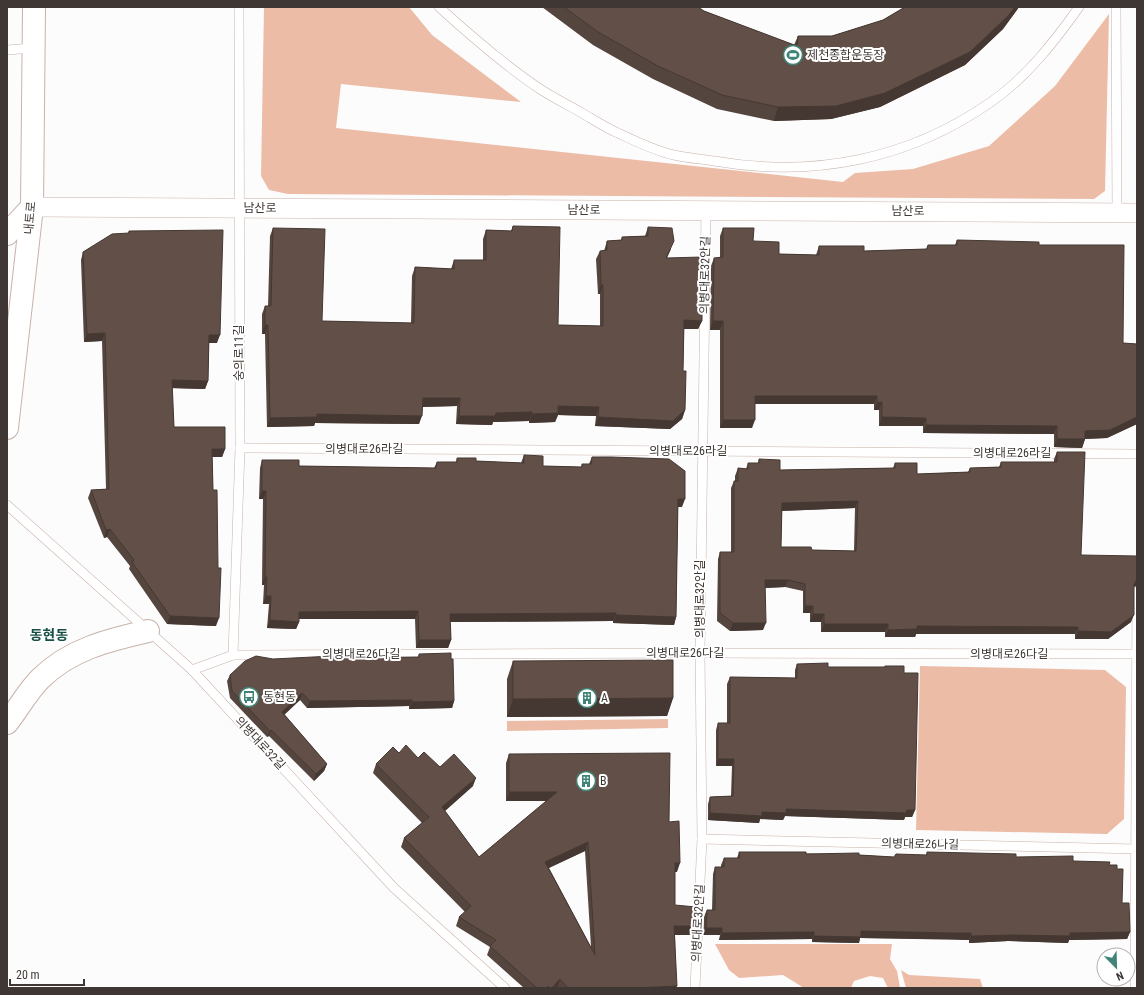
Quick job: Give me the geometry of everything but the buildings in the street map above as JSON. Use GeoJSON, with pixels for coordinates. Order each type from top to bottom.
{"type":"FeatureCollection","features":[{"type":"Feature","properties":{"kind":"main road","name":"내토로"},"geometry":{"type":"LineString","coordinates":[[7,428],[32,207],[34,7]]}},
{"type":"Feature","properties":{"kind":"main road"},"geometry":{"type":"LineString","coordinates":[[7,234],[32,207]]}},
{"type":"Feature","properties":{"kind":"main road"},"geometry":{"type":"LineString","coordinates":[[7,723],[40,679],[64,660],[95,645],[148,631]]}},
{"type":"Feature","properties":{"kind":"street","name":"남산로"},"geometry":{"type":"LineString","coordinates":[[32,207],[1137,213]]}},
{"type":"Feature","properties":{"kind":"lane","name":"숭의로11길"},"geometry":{"type":"LineString","coordinates":[[233,655],[240,448],[239,7]]}},
{"type":"Feature","properties":{"kind":"lane"},"geometry":{"type":"LineString","coordinates":[[439,7],[487,50],[540,89],[617,133],[672,154],[743,166],[800,168],[846,164],[892,152],[936,134],[964,119],[992,101],[1015,81],[1040,56],[1080,7]]}},
{"type":"Feature","properties":{"kind":"lane"},"geometry":{"type":"LineString","coordinates":[[1116,7],[1117,213]]}},
{"type":"Feature","properties":{"kind":"lane"},"geometry":{"type":"LineString","coordinates":[[7,50],[34,48]]}},
{"type":"Feature","properties":{"kind":"lane","name":"의병대로32안길"},"geometry":{"type":"LineString","coordinates":[[695,988],[702,839],[700,653],[706,210]]}},
{"type":"Feature","properties":{"kind":"lane","name":"의병대로26라길"},"geometry":{"type":"LineString","coordinates":[[240,448],[1137,454]]}},
{"type":"Feature","properties":{"kind":"lane","name":"의병대로32길"},"geometry":{"type":"LineString","coordinates":[[7,505],[192,670],[394,888],[505,988]]}},
{"type":"Feature","properties":{"kind":"lane"},"geometry":{"type":"LineString","coordinates":[[1136,947],[1137,592]]}},
{"type":"Feature","properties":{"kind":"lane","name":"의병대로26다길"},"geometry":{"type":"LineString","coordinates":[[233,655],[700,653],[1137,654]]}},
{"type":"Feature","properties":{"kind":"lane"},"geometry":{"type":"LineString","coordinates":[[192,670],[233,655]]}},
{"type":"Feature","properties":{"kind":"lane","name":"의병대로26나길"},"geometry":{"type":"LineString","coordinates":[[702,839],[1136,849]]}},
{"type":"Feature","properties":{"kind":"shaded area"},"geometry":{"type":"Polygon","coordinates":[[[264,7],[409,7],[432,35],[521,102],[341,84],[336,128],[843,182],[855,173],[913,169],[989,146],[1055,86],[1109,14],[1105,191],[1094,199],[288,194],[269,190],[261,176],[264,7]]]}},
{"type":"Feature","properties":{"kind":"shaded area"},"geometry":{"type":"Polygon","coordinates":[[[920,666],[1105,670],[1126,687],[1124,819],[1107,834],[916,830],[920,666]]]}},
{"type":"Feature","properties":{"kind":"shaded area"},"geometry":{"type":"Polygon","coordinates":[[[668,719],[668,728],[507,731],[507,721],[668,719]]]}},
{"type":"Feature","properties":{"kind":"shaded area"},"geometry":{"type":"Polygon","coordinates":[[[715,944],[892,944],[890,959],[897,971],[900,988],[888,988],[883,978],[870,976],[854,981],[851,988],[804,988],[783,975],[739,978],[729,970],[715,944]]]}},
{"type":"Feature","properties":{"kind":"shaded area"},"geometry":{"type":"Polygon","coordinates":[[[901,970],[909,975],[980,979],[983,988],[906,988],[901,970]]]}},
{"type":"Feature","properties":{"kind":"place","name":"제천종합운동장"},"geometry":{"type":"Point","coordinates":[793,55]}},
{"type":"Feature","properties":{"kind":"place","name":"동현동"},"geometry":{"type":"Point","coordinates":[249,697]}},
{"type":"Feature","properties":{"kind":"place","name":"A"},"geometry":{"type":"Point","coordinates":[587,698]}},
{"type":"Feature","properties":{"kind":"place","name":"B"},"geometry":{"type":"Point","coordinates":[586,781]}},
{"type":"Feature","properties":{"kind":"district","name":"동현동"},"geometry":{"type":"Point","coordinates":[49,635]}}]}
